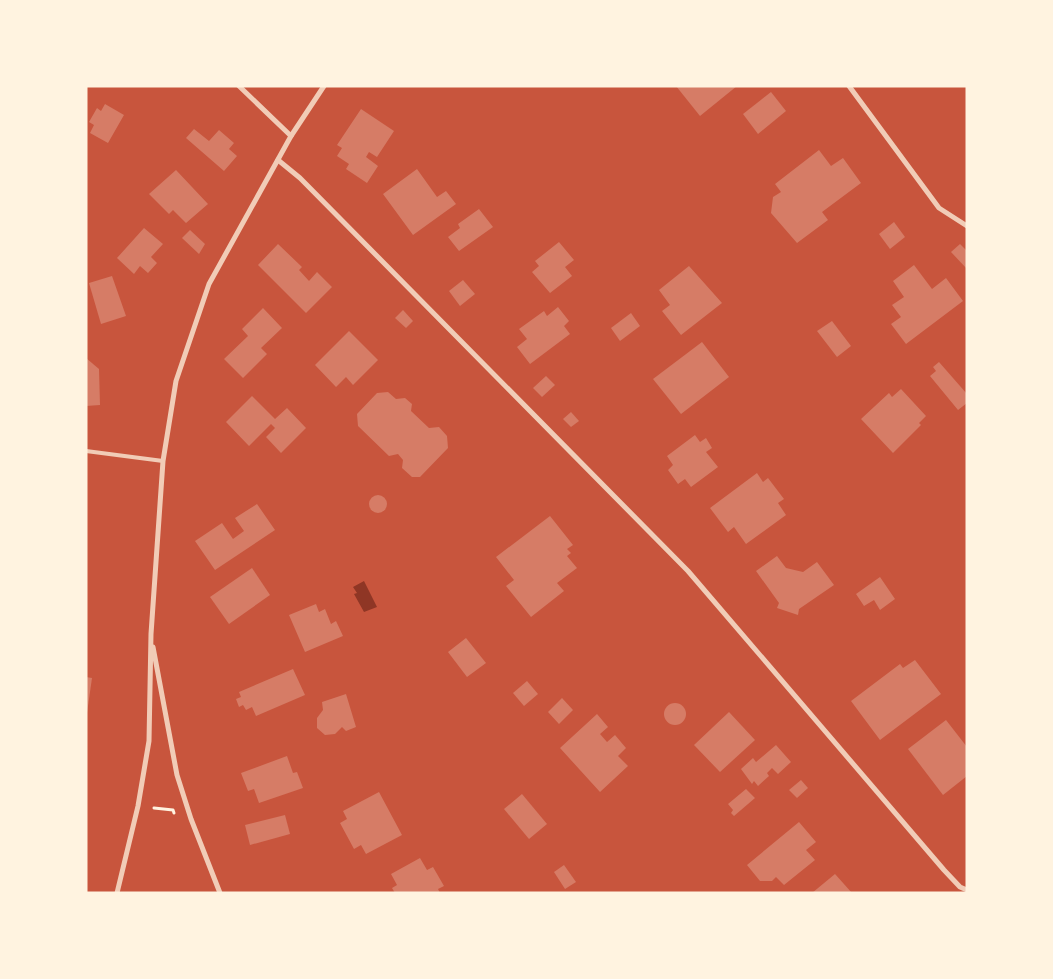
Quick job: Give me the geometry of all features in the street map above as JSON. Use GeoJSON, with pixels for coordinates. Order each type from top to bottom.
{"type":"FeatureCollection","features":[{"type":"Feature","properties":{"kind":"street"},"geometry":{"type":"LineString","coordinates":[[239,86],[291,136]]}},
{"type":"Feature","properties":{"kind":"street"},"geometry":{"type":"LineString","coordinates":[[117,893],[136,816],[149,741],[151,634],[163,461],[176,381],[197,314],[209,284],[291,136],[324,86]]}},
{"type":"Feature","properties":{"kind":"street"},"geometry":{"type":"LineString","coordinates":[[849,86],[939,208],[967,226]]}},
{"type":"Feature","properties":{"kind":"street"},"geometry":{"type":"LineString","coordinates":[[278,160],[300,178],[688,571],[944,870],[960,887],[967,890]]}},
{"type":"Feature","properties":{"kind":"street"},"geometry":{"type":"LineString","coordinates":[[151,634],[177,774],[191,819],[220,893]]}},
{"type":"Feature","properties":{"kind":"lane"},"geometry":{"type":"LineString","coordinates":[[86,451],[163,461]]}},
{"type":"Feature","properties":{"kind":"path"},"geometry":{"type":"LineString","coordinates":[[154,808],[173,810]]}},
{"type":"Feature","properties":{"kind":"shaded area"},"geometry":{"type":"Polygon","coordinates":[[[364,581],[377,607],[364,612],[354,594],[357,593],[353,587],[364,581]]]}},
{"type":"Feature","properties":{"kind":"building"},"geometry":{"type":"Polygon","coordinates":[[[676,86],[737,86],[700,116],[676,86]]]}},
{"type":"Feature","properties":{"kind":"building"},"geometry":{"type":"Polygon","coordinates":[[[771,92],[786,111],[758,134],[743,114],[771,92]]]}},
{"type":"Feature","properties":{"kind":"building"},"geometry":{"type":"Polygon","coordinates":[[[105,104],[124,115],[108,143],[90,133],[94,125],[89,122],[97,108],[101,111],[105,104]]]}},
{"type":"Feature","properties":{"kind":"building"},"geometry":{"type":"Polygon","coordinates":[[[361,109],[394,131],[377,157],[369,152],[366,157],[378,166],[367,183],[346,169],[349,164],[337,156],[342,148],[337,145],[361,109]]]}},
{"type":"Feature","properties":{"kind":"building"},"geometry":{"type":"Polygon","coordinates":[[[194,129],[209,141],[219,130],[234,143],[229,149],[237,156],[224,171],[186,138],[194,129]]]}},
{"type":"Feature","properties":{"kind":"building"},"geometry":{"type":"Polygon","coordinates":[[[819,150],[831,166],[843,158],[861,183],[822,212],[828,220],[797,243],[771,213],[773,197],[781,192],[775,184],[819,150]]]}},
{"type":"Feature","properties":{"kind":"building"},"geometry":{"type":"Polygon","coordinates":[[[417,169],[437,197],[446,191],[456,204],[413,235],[383,194],[417,169]]]}},
{"type":"Feature","properties":{"kind":"building"},"geometry":{"type":"Polygon","coordinates":[[[176,170],[208,204],[186,223],[173,210],[169,214],[149,194],[176,170]]]}},
{"type":"Feature","properties":{"kind":"building"},"geometry":{"type":"Polygon","coordinates":[[[479,209],[493,227],[459,251],[448,237],[460,228],[458,224],[479,209]]]}},
{"type":"Feature","properties":{"kind":"building"},"geometry":{"type":"Polygon","coordinates":[[[894,222],[905,237],[890,249],[879,234],[894,222]]]}},
{"type":"Feature","properties":{"kind":"building"},"geometry":{"type":"Polygon","coordinates":[[[144,228],[163,244],[151,257],[157,263],[148,273],[140,266],[134,274],[117,258],[144,228]]]}},
{"type":"Feature","properties":{"kind":"building"},"geometry":{"type":"Polygon","coordinates":[[[190,230],[205,244],[199,254],[182,238],[190,230]]]}},
{"type":"Feature","properties":{"kind":"building"},"geometry":{"type":"Polygon","coordinates":[[[559,242],[574,260],[565,267],[572,276],[550,293],[532,272],[539,266],[535,261],[559,242]]]}},
{"type":"Feature","properties":{"kind":"building"},"geometry":{"type":"Polygon","coordinates":[[[278,244],[302,267],[299,270],[309,281],[317,272],[332,287],[306,313],[258,265],[278,244]]]}},
{"type":"Feature","properties":{"kind":"building"},"geometry":{"type":"Polygon","coordinates":[[[960,244],[967,251],[967,269],[951,252],[960,244]]]}},
{"type":"Feature","properties":{"kind":"building"},"geometry":{"type":"Polygon","coordinates":[[[914,265],[932,289],[946,278],[963,301],[906,344],[891,324],[901,317],[892,305],[904,297],[893,281],[914,265]]]}},
{"type":"Feature","properties":{"kind":"building"},"geometry":{"type":"Polygon","coordinates":[[[689,266],[722,303],[681,335],[662,311],[670,305],[659,290],[689,266]]]}},
{"type":"Feature","properties":{"kind":"building"},"geometry":{"type":"Polygon","coordinates":[[[112,276],[126,316],[101,324],[89,283],[112,276]]]}},
{"type":"Feature","properties":{"kind":"building"},"geometry":{"type":"Polygon","coordinates":[[[463,280],[475,294],[460,306],[449,291],[463,280]]]}},
{"type":"Feature","properties":{"kind":"building"},"geometry":{"type":"Polygon","coordinates":[[[558,307],[569,321],[564,326],[570,334],[530,364],[517,347],[527,339],[519,329],[544,311],[547,316],[558,307]]]}},
{"type":"Feature","properties":{"kind":"building"},"geometry":{"type":"Polygon","coordinates":[[[263,308],[282,328],[261,348],[267,354],[243,378],[224,359],[248,336],[242,329],[263,308]]]}},
{"type":"Feature","properties":{"kind":"building"},"geometry":{"type":"Polygon","coordinates":[[[403,310],[413,321],[406,328],[395,318],[403,310]]]}},
{"type":"Feature","properties":{"kind":"building"},"geometry":{"type":"Polygon","coordinates":[[[631,313],[640,326],[620,341],[611,328],[631,313]]]}},
{"type":"Feature","properties":{"kind":"building"},"geometry":{"type":"Polygon","coordinates":[[[832,321],[851,346],[837,357],[817,331],[832,321]]]}},
{"type":"Feature","properties":{"kind":"building"},"geometry":{"type":"Polygon","coordinates":[[[349,331],[378,360],[353,385],[346,377],[336,387],[315,365],[349,331]]]}},
{"type":"Feature","properties":{"kind":"building"},"geometry":{"type":"Polygon","coordinates":[[[702,342],[729,377],[681,414],[653,379],[702,342]]]}},
{"type":"Feature","properties":{"kind":"building"},"geometry":{"type":"Polygon","coordinates":[[[86,358],[99,369],[100,405],[86,406],[86,358]]]}},
{"type":"Feature","properties":{"kind":"building"},"geometry":{"type":"Polygon","coordinates":[[[939,362],[967,394],[967,403],[958,410],[930,376],[936,371],[933,367],[939,362]]]}},
{"type":"Feature","properties":{"kind":"building"},"geometry":{"type":"Polygon","coordinates":[[[546,376],[555,385],[542,397],[533,388],[546,376]]]}},
{"type":"Feature","properties":{"kind":"building"},"geometry":{"type":"Polygon","coordinates":[[[901,389],[926,416],[919,423],[921,425],[893,453],[861,419],[889,393],[892,397],[901,389]]]}},
{"type":"Feature","properties":{"kind":"building"},"geometry":{"type":"Polygon","coordinates":[[[388,392],[396,399],[405,398],[412,404],[411,411],[429,428],[439,427],[447,436],[448,448],[420,477],[412,477],[402,468],[403,460],[398,454],[389,456],[358,426],[357,414],[377,393],[388,392]]]}},
{"type":"Feature","properties":{"kind":"building"},"geometry":{"type":"Polygon","coordinates":[[[252,396],[275,419],[287,408],[306,428],[281,453],[266,437],[275,428],[271,424],[249,446],[226,422],[252,396]]]}},
{"type":"Feature","properties":{"kind":"building"},"geometry":{"type":"Polygon","coordinates":[[[571,412],[579,421],[571,427],[563,419],[571,412]]]}},
{"type":"Feature","properties":{"kind":"building"},"geometry":{"type":"Polygon","coordinates":[[[695,435],[700,442],[706,438],[712,448],[706,452],[718,467],[691,487],[685,479],[678,484],[668,470],[673,465],[667,456],[695,435]]]}},
{"type":"Feature","properties":{"kind":"building"},"geometry":{"type":"Polygon","coordinates":[[[757,473],[763,482],[768,478],[784,499],[778,503],[786,515],[746,544],[734,527],[728,532],[710,508],[757,473]]]}},
{"type":"Feature","properties":{"kind":"building"},"geometry":{"type":"Polygon","coordinates":[[[374,495],[382,495],[387,500],[385,511],[374,513],[369,508],[369,500],[374,495]]]}},
{"type":"Feature","properties":{"kind":"building"},"geometry":{"type":"Polygon","coordinates":[[[257,504],[275,530],[215,570],[195,541],[222,523],[233,539],[244,531],[235,518],[257,504]]]}},
{"type":"Feature","properties":{"kind":"building"},"geometry":{"type":"Polygon","coordinates":[[[550,516],[573,545],[567,549],[571,553],[567,556],[577,568],[557,583],[564,591],[531,617],[506,586],[514,580],[496,557],[550,516]]]}},
{"type":"Feature","properties":{"kind":"building"},"geometry":{"type":"Polygon","coordinates":[[[777,556],[786,568],[803,572],[817,562],[834,585],[799,609],[798,615],[777,608],[779,603],[756,571],[777,556]]]}},
{"type":"Feature","properties":{"kind":"building"},"geometry":{"type":"Polygon","coordinates":[[[252,568],[270,595],[229,624],[210,597],[252,568]]]}},
{"type":"Feature","properties":{"kind":"building"},"geometry":{"type":"Polygon","coordinates":[[[880,577],[895,599],[880,610],[874,600],[864,606],[856,594],[880,577]]]}},
{"type":"Feature","properties":{"kind":"building"},"geometry":{"type":"Polygon","coordinates":[[[316,604],[319,612],[325,609],[331,624],[336,621],[343,636],[305,652],[289,615],[316,604]]]}},
{"type":"Feature","properties":{"kind":"building"},"geometry":{"type":"Polygon","coordinates":[[[466,638],[486,663],[467,677],[448,652],[466,638]]]}},
{"type":"Feature","properties":{"kind":"building"},"geometry":{"type":"Polygon","coordinates":[[[915,660],[941,694],[880,740],[851,701],[900,664],[903,668],[915,660]]]}},
{"type":"Feature","properties":{"kind":"building"},"geometry":{"type":"Polygon","coordinates":[[[293,669],[305,695],[256,716],[252,707],[246,710],[243,705],[239,707],[236,699],[241,697],[239,692],[293,669]]]}},
{"type":"Feature","properties":{"kind":"building"},"geometry":{"type":"Polygon","coordinates":[[[86,677],[92,678],[87,713],[86,713],[86,677]]]}},
{"type":"Feature","properties":{"kind":"building"},"geometry":{"type":"Polygon","coordinates":[[[527,681],[538,694],[524,706],[513,693],[527,681]]]}},
{"type":"Feature","properties":{"kind":"building"},"geometry":{"type":"Polygon","coordinates":[[[346,694],[356,727],[346,731],[342,727],[335,734],[325,735],[317,728],[317,718],[323,710],[322,702],[346,694]]]}},
{"type":"Feature","properties":{"kind":"building"},"geometry":{"type":"Polygon","coordinates":[[[562,698],[573,710],[559,724],[548,712],[562,698]]]}},
{"type":"Feature","properties":{"kind":"building"},"geometry":{"type":"Polygon","coordinates":[[[675,703],[683,706],[686,714],[683,722],[675,725],[667,722],[664,714],[667,706],[675,703]]]}},
{"type":"Feature","properties":{"kind":"building"},"geometry":{"type":"Polygon","coordinates":[[[729,712],[755,740],[720,772],[694,745],[729,712]]]}},
{"type":"Feature","properties":{"kind":"building"},"geometry":{"type":"Polygon","coordinates":[[[597,714],[608,727],[600,734],[607,742],[615,735],[626,748],[618,756],[628,766],[600,792],[560,748],[597,714]]]}},
{"type":"Feature","properties":{"kind":"building"},"geometry":{"type":"Polygon","coordinates":[[[946,720],[967,747],[967,776],[943,795],[908,749],[946,720]]]}},
{"type":"Feature","properties":{"kind":"building"},"geometry":{"type":"Polygon","coordinates":[[[776,745],[791,762],[778,774],[772,768],[767,773],[769,776],[758,786],[754,781],[752,784],[741,769],[753,758],[756,762],[776,745]]]}},
{"type":"Feature","properties":{"kind":"building"},"geometry":{"type":"Polygon","coordinates":[[[287,756],[293,773],[297,772],[303,788],[259,803],[254,789],[248,791],[241,773],[287,756]]]}},
{"type":"Feature","properties":{"kind":"building"},"geometry":{"type":"Polygon","coordinates":[[[801,780],[808,788],[797,798],[789,790],[801,780]]]}},
{"type":"Feature","properties":{"kind":"building"},"geometry":{"type":"Polygon","coordinates":[[[746,789],[755,798],[734,816],[731,813],[733,810],[728,804],[746,789]]]}},
{"type":"Feature","properties":{"kind":"building"},"geometry":{"type":"Polygon","coordinates":[[[379,792],[402,835],[366,854],[361,845],[354,849],[340,823],[347,819],[343,811],[379,792]]]}},
{"type":"Feature","properties":{"kind":"building"},"geometry":{"type":"Polygon","coordinates":[[[522,794],[547,824],[529,839],[504,809],[522,794]]]}},
{"type":"Feature","properties":{"kind":"building"},"geometry":{"type":"Polygon","coordinates":[[[285,815],[290,834],[250,845],[245,825],[285,815]]]}},
{"type":"Feature","properties":{"kind":"building"},"geometry":{"type":"Polygon","coordinates":[[[799,822],[816,842],[806,850],[815,860],[784,885],[776,877],[772,881],[760,881],[747,865],[799,822]]]}},
{"type":"Feature","properties":{"kind":"building"},"geometry":{"type":"Polygon","coordinates":[[[420,858],[427,870],[433,867],[444,886],[438,889],[440,893],[395,893],[392,888],[397,885],[391,874],[420,858]]]}},
{"type":"Feature","properties":{"kind":"building"},"geometry":{"type":"Polygon","coordinates":[[[564,865],[576,882],[565,889],[554,872],[564,865]]]}},
{"type":"Feature","properties":{"kind":"building"},"geometry":{"type":"Polygon","coordinates":[[[835,874],[852,893],[812,893],[835,874]]]}}]}
